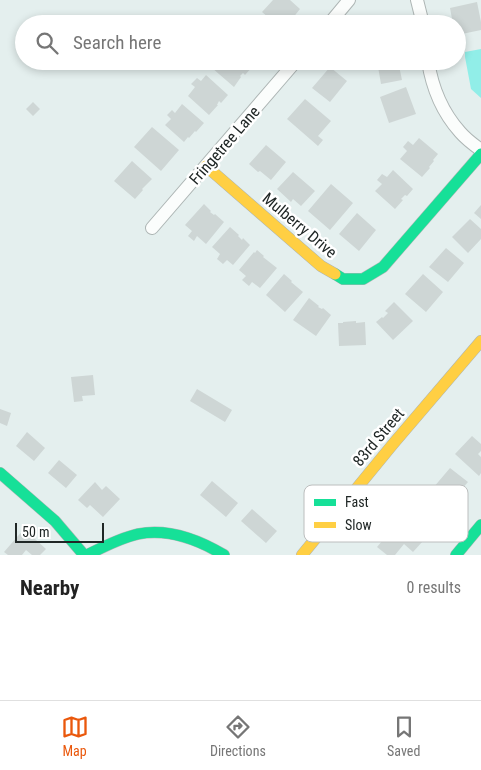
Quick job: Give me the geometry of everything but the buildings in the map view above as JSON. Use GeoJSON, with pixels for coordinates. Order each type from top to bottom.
{"type":"FeatureCollection","features":[{"type":"Feature","properties":{"kind":"street"},"geometry":{"type":"LineString","coordinates":[[336,15],[349,0]]}},
{"type":"Feature","properties":{"kind":"street"},"geometry":{"type":"LineString","coordinates":[[417,0],[421,15]]}},
{"type":"Feature","properties":{"kind":"street","name":"Fringetree Lane"},"geometry":{"type":"LineString","coordinates":[[152,228],[288,70]]}},
{"type":"Feature","properties":{"kind":"street"},"geometry":{"type":"LineString","coordinates":[[430,70],[441,104],[460,132],[481,152]]}},
{"type":"Feature","properties":{"kind":"street","name":"Mulberry Drive"},"geometry":{"type":"LineString","coordinates":[[206,166],[321,266],[343,279],[363,279],[383,267],[481,152]]}},
{"type":"Feature","properties":{"kind":"street","name":"83rd Street"},"geometry":{"type":"LineString","coordinates":[[359,485],[481,341]]}},
{"type":"Feature","properties":{"kind":"street"},"geometry":{"type":"LineString","coordinates":[[0,474],[55,521],[85,555],[113,542],[144,533],[187,537],[204,543],[224,555]]}},
{"type":"Feature","properties":{"kind":"street"},"geometry":{"type":"LineString","coordinates":[[468,541],[481,525]]}},
{"type":"Feature","properties":{"kind":"street","name":"83rd Street"},"geometry":{"type":"LineString","coordinates":[[302,555],[313,542]]}},
{"type":"Feature","properties":{"kind":"street"},"geometry":{"type":"LineString","coordinates":[[456,555],[467,542]]}},
{"type":"Feature","properties":{"kind":"water"},"geometry":{"type":"Polygon","coordinates":[[[481,49],[481,98],[471,89],[466,52],[481,49]]]}},
{"type":"Feature","properties":{"kind":"traffic: fast"},"geometry":{"type":"LineString","coordinates":[[335,274],[343,279],[363,279],[383,267],[481,154]]}},
{"type":"Feature","properties":{"kind":"traffic: fast"},"geometry":{"type":"LineString","coordinates":[[0,473],[55,521],[84,555]]}},
{"type":"Feature","properties":{"kind":"traffic: fast"},"geometry":{"type":"LineString","coordinates":[[468,541],[481,525]]}},
{"type":"Feature","properties":{"kind":"traffic: fast"},"geometry":{"type":"LineString","coordinates":[[87,555],[125,538],[149,533],[172,534],[194,540],[224,555]]}},
{"type":"Feature","properties":{"kind":"traffic: fast"},"geometry":{"type":"LineString","coordinates":[[456,555],[467,542]]}},
{"type":"Feature","properties":{"kind":"traffic: slow"},"geometry":{"type":"LineString","coordinates":[[206,166],[321,266],[335,274]]}},
{"type":"Feature","properties":{"kind":"traffic: slow"},"geometry":{"type":"LineString","coordinates":[[359,485],[481,341]]}},
{"type":"Feature","properties":{"kind":"traffic: slow"},"geometry":{"type":"LineString","coordinates":[[302,555],[313,542]]}}]}
